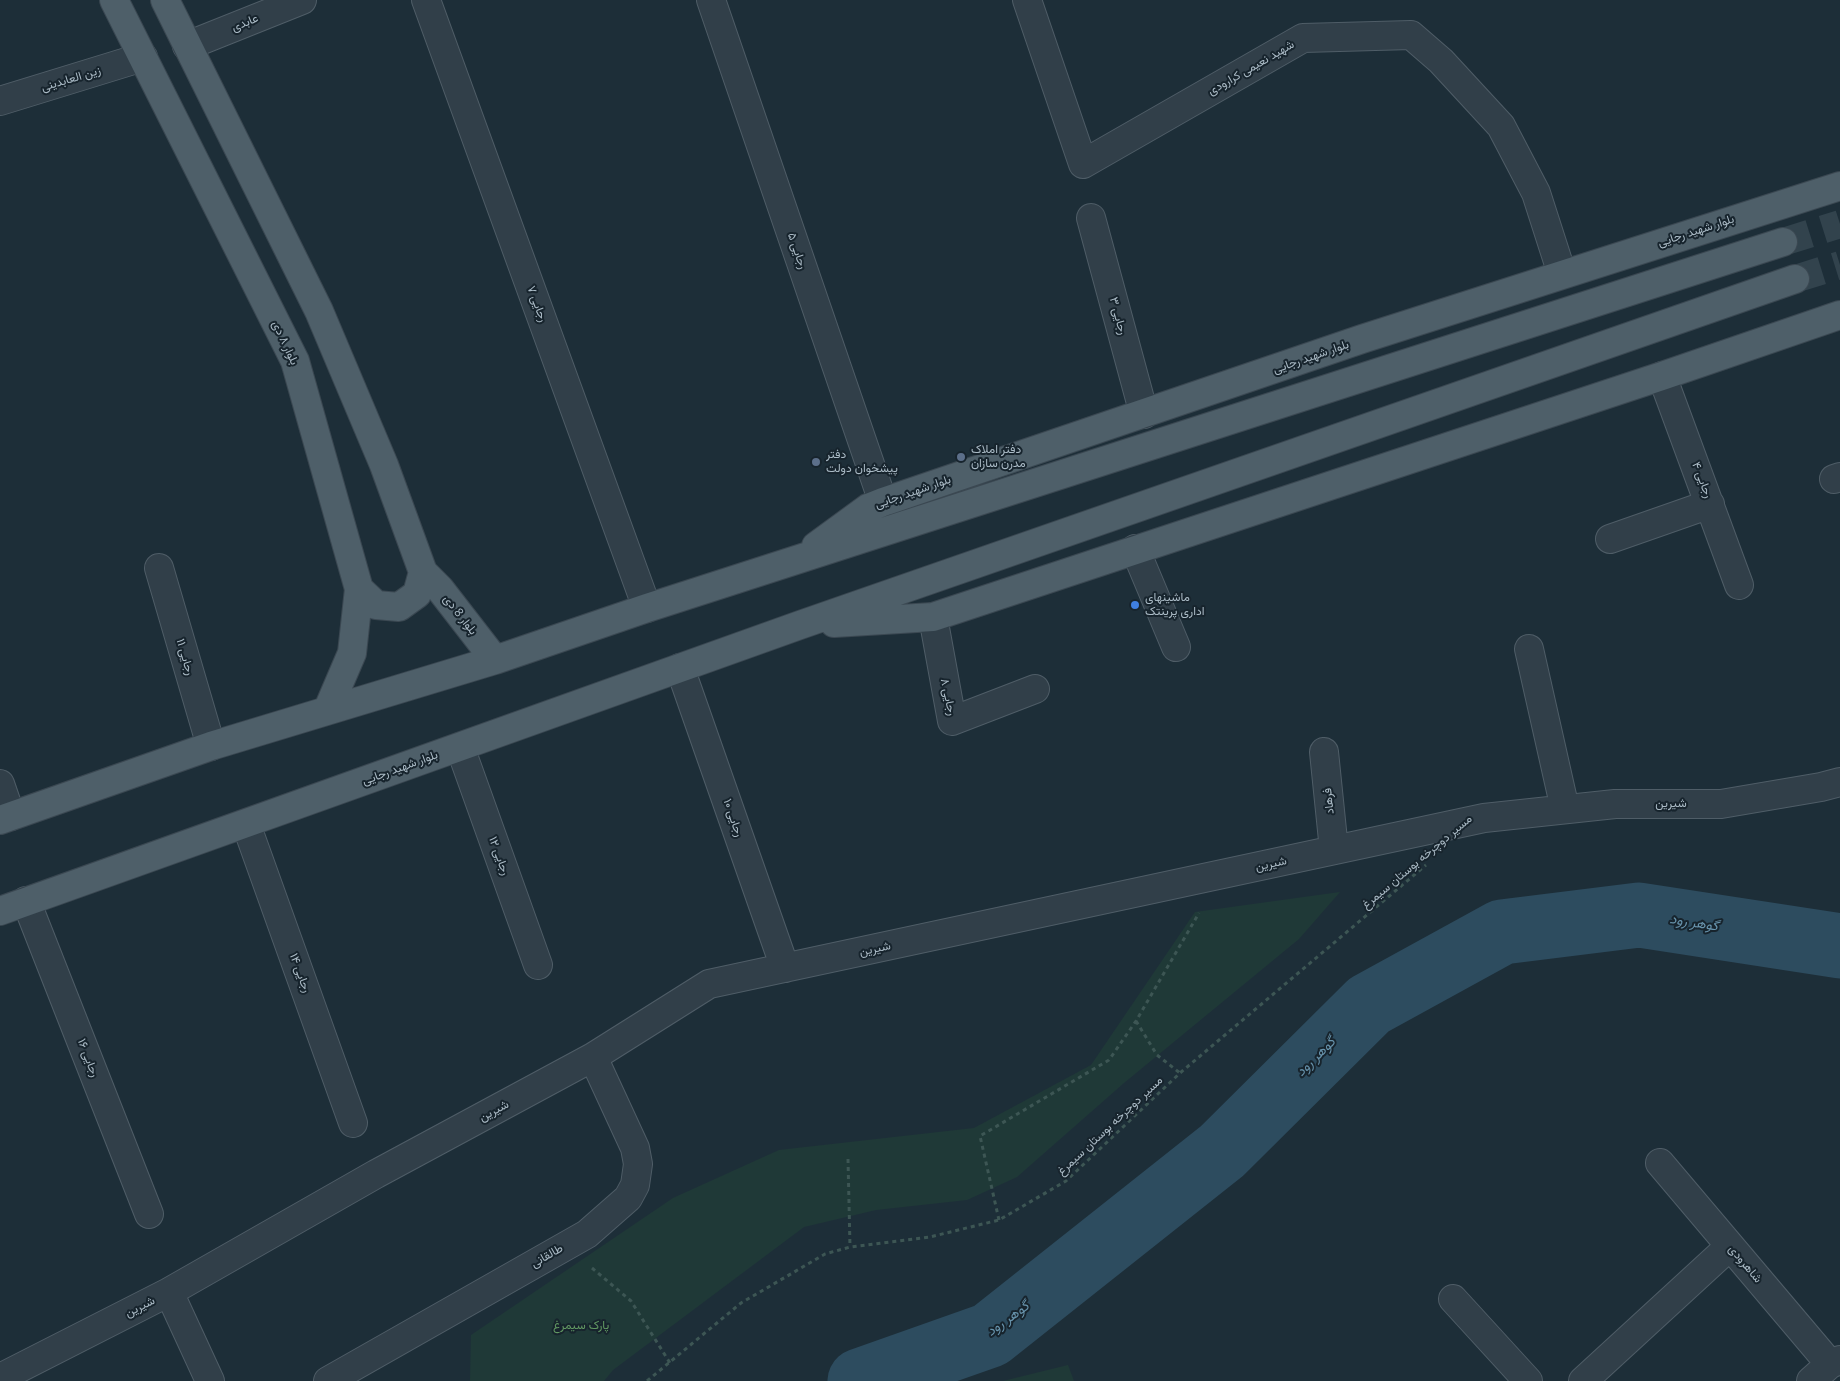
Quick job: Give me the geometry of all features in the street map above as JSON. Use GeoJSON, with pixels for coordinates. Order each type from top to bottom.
{"type":"FeatureCollection","features":[{"type":"Feature","properties":{"kind":"main road","name":"بلوار ۸ دی"},"geometry":{"type":"LineString","coordinates":[[114,0],[295,361],[360,589],[352,653],[328,709]]}},
{"type":"Feature","properties":{"kind":"main road"},"geometry":{"type":"LineString","coordinates":[[165,0],[319,312],[384,465],[423,572],[417,594],[399,607],[376,605],[360,589]]}},
{"type":"Feature","properties":{"kind":"main road","name":"بلوار شهید رجایی"},"geometry":{"type":"LineString","coordinates":[[797,560],[868,508],[883,502],[1362,339],[1838,188]]}},
{"type":"Feature","properties":{"kind":"main road","name":"بلوار شهید رجایی"},"geometry":{"type":"LineString","coordinates":[[5,818],[211,746],[328,709],[495,660],[647,608],[1784,242]]}},
{"type":"Feature","properties":{"kind":"main road","name":"بلوار شهید رجایی"},"geometry":{"type":"LineString","coordinates":[[0,911],[800,625],[1795,278]]}},
{"type":"Feature","properties":{"kind":"main road","name":"بلوار شهید رجایی"},"geometry":{"type":"LineString","coordinates":[[800,625],[933,617],[1662,376],[1840,315]]}},
{"type":"Feature","properties":{"kind":"main road","name":"بلوار 8 دی"},"geometry":{"type":"LineString","coordinates":[[423,572],[440,589],[495,660]]}},
{"type":"Feature","properties":{"kind":"street","name":"عابدی"},"geometry":{"type":"LineString","coordinates":[[187,46],[302,0]]}},
{"type":"Feature","properties":{"kind":"street","name":"رجایی ۷"},"geometry":{"type":"LineString","coordinates":[[426,0],[647,608]]}},
{"type":"Feature","properties":{"kind":"street","name":"رجایی ۵"},"geometry":{"type":"LineString","coordinates":[[710,0],[883,502]]}},
{"type":"Feature","properties":{"kind":"street","name":"شهید نعیمی کرارودی"},"geometry":{"type":"LineString","coordinates":[[1027,0],[1083,164],[1303,38],[1411,35],[1441,61],[1501,126],[1536,192],[1562,274]]}},
{"type":"Feature","properties":{"kind":"street","name":"زین العابدینی"},"geometry":{"type":"LineString","coordinates":[[0,102],[143,57]]}},
{"type":"Feature","properties":{"kind":"street","name":"رجایی ۳"},"geometry":{"type":"LineString","coordinates":[[1091,218],[1144,414]]}},
{"type":"Feature","properties":{"kind":"street","name":"رجایی ۴"},"geometry":{"type":"LineString","coordinates":[[1662,376],[1739,585]]}},
{"type":"Feature","properties":{"kind":"street"},"geometry":{"type":"LineString","coordinates":[[1610,539],[1710,504]]}},
{"type":"Feature","properties":{"kind":"street"},"geometry":{"type":"LineString","coordinates":[[1134,549],[1176,647]]}},
{"type":"Feature","properties":{"kind":"street","name":"رجایی ۱۱"},"geometry":{"type":"LineString","coordinates":[[159,568],[211,746]]}},
{"type":"Feature","properties":{"kind":"street","name":"رجایی ۸"},"geometry":{"type":"LineString","coordinates":[[933,617],[952,721],[1035,690]]}},
{"type":"Feature","properties":{"kind":"street"},"geometry":{"type":"LineString","coordinates":[[1529,649],[1565,809]]}},
{"type":"Feature","properties":{"kind":"street","name":"رجایی ۱۰"},"geometry":{"type":"LineString","coordinates":[[680,668],[786,968]]}},
{"type":"Feature","properties":{"kind":"street","name":"رجایی ۱۲"},"geometry":{"type":"LineString","coordinates":[[460,747],[538,965]]}},
{"type":"Feature","properties":{"kind":"street","name":"فرهاد"},"geometry":{"type":"LineString","coordinates":[[1324,752],[1334,850]]}},
{"type":"Feature","properties":{"kind":"street","name":"شیرین"},"geometry":{"type":"LineString","coordinates":[[0,1378],[169,1292],[376,1174],[593,1057],[709,984],[1484,818],[1615,804],[1722,804],[1822,787],[1840,782]]}},
{"type":"Feature","properties":{"kind":"street"},"geometry":{"type":"LineString","coordinates":[[0,784],[5,818]]}},
{"type":"Feature","properties":{"kind":"street","name":"رجایی ۱۴"},"geometry":{"type":"LineString","coordinates":[[246,824],[353,1123]]}},
{"type":"Feature","properties":{"kind":"street","name":"رجایی ۱۶"},"geometry":{"type":"LineString","coordinates":[[26,901],[149,1214]]}},
{"type":"Feature","properties":{"kind":"street","name":"طالقانی"},"geometry":{"type":"LineString","coordinates":[[328,1381],[587,1234],[628,1198],[635,1185],[638,1164],[635,1148],[593,1057]]}},
{"type":"Feature","properties":{"kind":"street","name":"شاهرودی"},"geometry":{"type":"LineString","coordinates":[[1660,1163],[1730,1246],[1827,1368]]}},
{"type":"Feature","properties":{"kind":"street"},"geometry":{"type":"LineString","coordinates":[[1583,1381],[1730,1246]]}},
{"type":"Feature","properties":{"kind":"street"},"geometry":{"type":"LineString","coordinates":[[169,1292],[210,1381]]}},
{"type":"Feature","properties":{"kind":"street"},"geometry":{"type":"LineString","coordinates":[[1453,1299],[1528,1381]]}},
{"type":"Feature","properties":{"kind":"path","name":"مسیر دوچرخه بوستان سیمرغ"},"geometry":{"type":"LineString","coordinates":[[647,1381],[741,1303],[825,1254],[850,1247],[930,1237],[1000,1220],[1066,1181],[1180,1073],[1430,862]]}},
{"type":"Feature","properties":{"kind":"path"},"geometry":{"type":"LineString","coordinates":[[1000,1220],[980,1136],[1109,1060],[1136,1021],[1222,874]]}},
{"type":"Feature","properties":{"kind":"path"},"geometry":{"type":"LineString","coordinates":[[1136,1021],[1157,1055],[1180,1073]]}},
{"type":"Feature","properties":{"kind":"path"},"geometry":{"type":"LineString","coordinates":[[848,1159],[850,1247]]}},
{"type":"Feature","properties":{"kind":"path"},"geometry":{"type":"LineString","coordinates":[[566,1246],[631,1301],[670,1363]]}},
{"type":"Feature","properties":{"kind":"green space","name":"پارک سیمرغ"},"geometry":{"type":"Polygon","coordinates":[[[1340,892],[1299,939],[1124,1083],[1017,1177],[967,1200],[876,1210],[804,1227],[613,1370],[604,1381],[470,1381],[471,1335],[673,1198],[779,1150],[974,1128],[1091,1065],[1195,912],[1340,892]]]}},
{"type":"Feature","properties":{"kind":"green space"},"geometry":{"type":"Polygon","coordinates":[[[1068,1365],[1074,1381],[1003,1381],[1068,1365]]]}},
{"type":"Feature","properties":{"kind":"waterway","name":"گوهر رود"},"geometry":{"type":"LineString","coordinates":[[860,1381],[990,1335],[1222,1151],[1369,1005],[1502,932],[1639,915],[1840,946]]}},
{"type":"Feature","properties":{"kind":"tunnel"},"geometry":{"type":"LineString","coordinates":[[1783,242],[1840,224]]}},
{"type":"Feature","properties":{"kind":"tunnel"},"geometry":{"type":"LineString","coordinates":[[1795,279],[1840,265]]}},
{"type":"Feature","properties":{"kind":"place","name":"دفتر املاک مدرن سازان"},"geometry":{"type":"Point","coordinates":[961,457]}},
{"type":"Feature","properties":{"kind":"place","name":"دفتر پیشخوان دولت"},"geometry":{"type":"Point","coordinates":[816,462]}},
{"type":"Feature","properties":{"kind":"place","name":"ماشینهای اداری پرینتک"},"geometry":{"type":"Point","coordinates":[1135,605]}}]}
